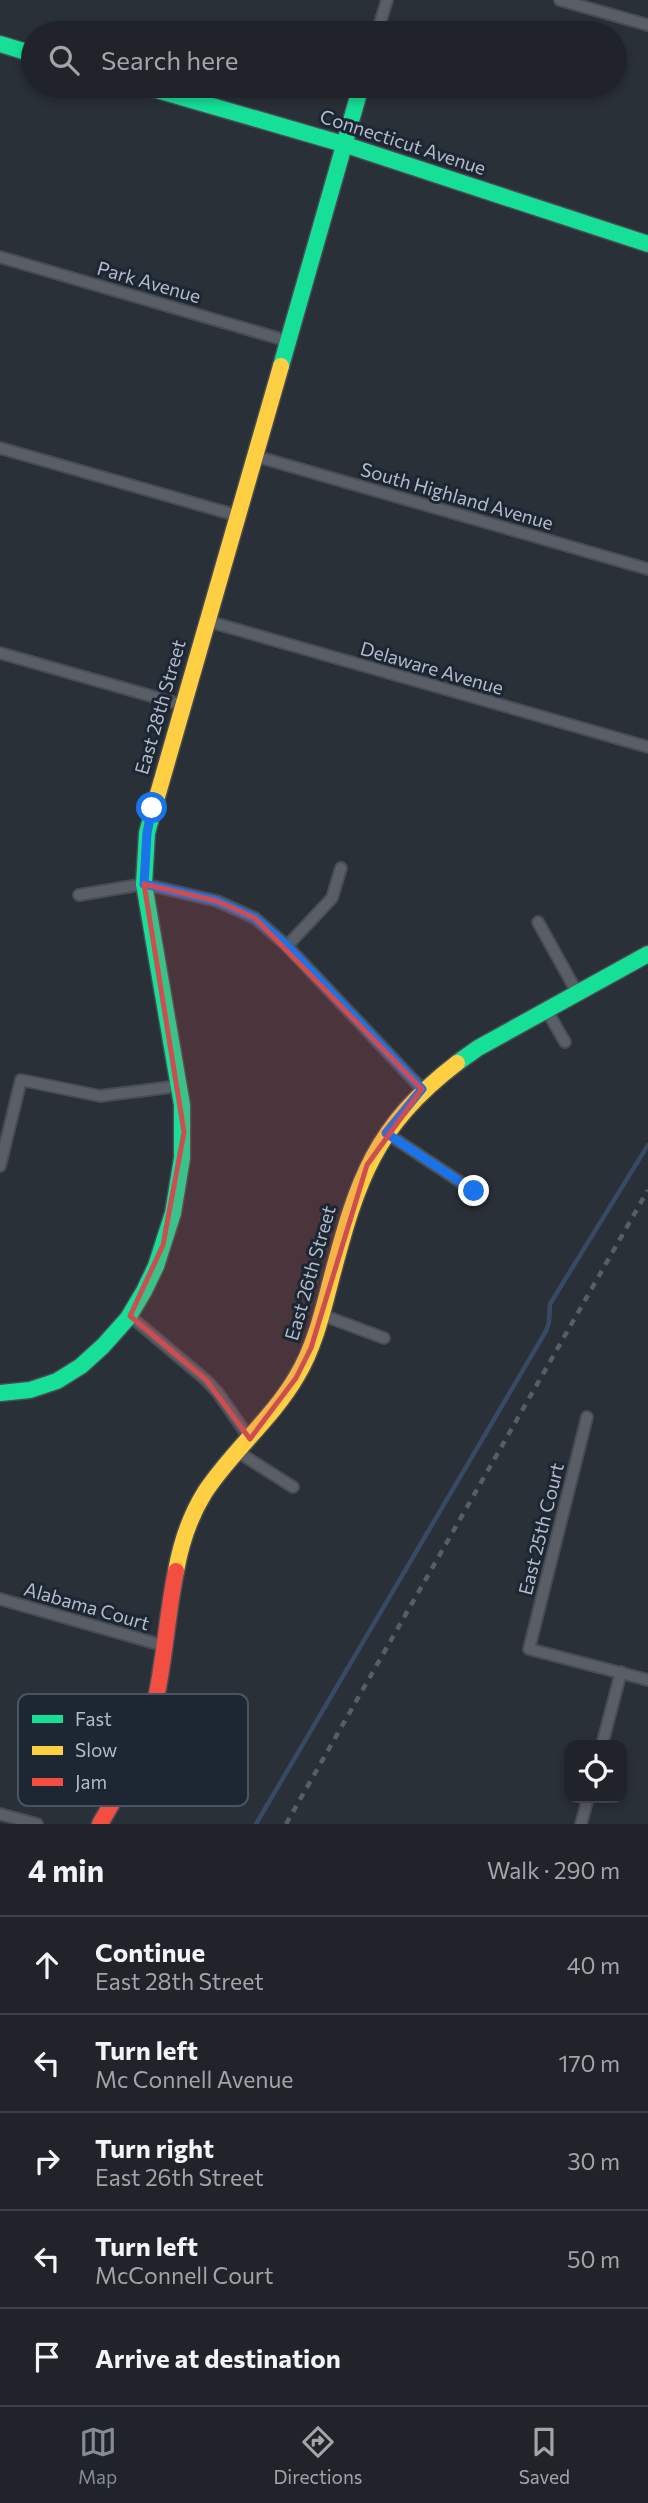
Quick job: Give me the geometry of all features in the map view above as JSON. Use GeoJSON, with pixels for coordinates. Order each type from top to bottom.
{"type":"FeatureCollection","features":[{"type":"Feature","properties":{"kind":"street"},"geometry":{"type":"LineString","coordinates":[[381,21],[387,0]]}},
{"type":"Feature","properties":{"kind":"street"},"geometry":{"type":"LineString","coordinates":[[560,0],[648,25]]}},
{"type":"Feature","properties":{"kind":"street"},"geometry":{"type":"LineString","coordinates":[[0,44],[21,50]]}},
{"type":"Feature","properties":{"kind":"street","name":"Connecticut Avenue"},"geometry":{"type":"LineString","coordinates":[[185,98],[344,144],[648,244]]}},
{"type":"Feature","properties":{"kind":"street","name":"East 28th Street"},"geometry":{"type":"LineString","coordinates":[[0,1393],[43,1387],[73,1373],[130,1316],[151,1279],[163,1245],[179,1184],[184,1132],[179,1086],[144,884],[147,833],[357,98]]}},
{"type":"Feature","properties":{"kind":"street","name":"Park Avenue"},"geometry":{"type":"LineString","coordinates":[[0,257],[288,341]]}},
{"type":"Feature","properties":{"kind":"street"},"geometry":{"type":"LineString","coordinates":[[0,448],[239,516]]}},
{"type":"Feature","properties":{"kind":"street","name":"South Highland Avenue"},"geometry":{"type":"LineString","coordinates":[[256,456],[648,569]]}},
{"type":"Feature","properties":{"kind":"street","name":"Delaware Avenue"},"geometry":{"type":"LineString","coordinates":[[207,621],[648,747]]}},
{"type":"Feature","properties":{"kind":"street"},"geometry":{"type":"LineString","coordinates":[[0,653],[183,705]]}},
{"type":"Feature","properties":{"kind":"street"},"geometry":{"type":"LineString","coordinates":[[287,946],[332,898],[341,868]]}},
{"type":"Feature","properties":{"kind":"street"},"geometry":{"type":"LineString","coordinates":[[79,895],[144,884],[233,906],[255,918],[287,946],[422,1089]]}},
{"type":"Feature","properties":{"kind":"street"},"geometry":{"type":"LineString","coordinates":[[538,922],[578,994]]}},
{"type":"Feature","properties":{"kind":"street","name":"East 26th Street"},"geometry":{"type":"LineString","coordinates":[[157,1694],[184,1535],[207,1490],[296,1378],[312,1348],[353,1201],[368,1165],[386,1133],[422,1089],[478,1048],[648,954]]}},
{"type":"Feature","properties":{"kind":"street"},"geometry":{"type":"LineString","coordinates":[[547,1011],[565,1042]]}},
{"type":"Feature","properties":{"kind":"street"},"geometry":{"type":"LineString","coordinates":[[0,1166],[21,1080],[100,1096],[179,1086]]}},
{"type":"Feature","properties":{"kind":"street"},"geometry":{"type":"LineString","coordinates":[[386,1133],[474,1191]]}},
{"type":"Feature","properties":{"kind":"street"},"geometry":{"type":"LineString","coordinates":[[322,1315],[384,1338]]}},
{"type":"Feature","properties":{"kind":"street"},"geometry":{"type":"LineString","coordinates":[[130,1316],[206,1380],[250,1439]]}},
{"type":"Feature","properties":{"kind":"street","name":"East 25th Court"},"geometry":{"type":"LineString","coordinates":[[587,1417],[529,1649],[621,1672]]}},
{"type":"Feature","properties":{"kind":"street"},"geometry":{"type":"LineString","coordinates":[[238,1452],[293,1487]]}},
{"type":"Feature","properties":{"kind":"street","name":"Alabama Court"},"geometry":{"type":"LineString","coordinates":[[0,1599],[165,1646]]}},
{"type":"Feature","properties":{"kind":"street"},"geometry":{"type":"LineString","coordinates":[[603,1740],[621,1672],[648,1680]]}},
{"type":"Feature","properties":{"kind":"street"},"geometry":{"type":"LineString","coordinates":[[582,1824],[587,1803]]}},
{"type":"Feature","properties":{"kind":"street","name":"East 26th Street"},"geometry":{"type":"LineString","coordinates":[[100,1824],[110,1806]]}},
{"type":"Feature","properties":{"kind":"street"},"geometry":{"type":"LineString","coordinates":[[0,1814],[37,1824]]}},
{"type":"Feature","properties":{"kind":"highlighted area"},"geometry":{"type":"Polygon","coordinates":[[[144,884],[217,901],[255,918],[422,1089],[367,1165],[311,1348],[296,1378],[250,1439],[206,1380],[130,1316],[163,1245],[184,1132],[144,884]]]}},
{"type":"Feature","properties":{"kind":"waterway"},"geometry":{"type":"LineString","coordinates":[[256,1824],[546,1331],[550,1304],[648,1145]]}},
{"type":"Feature","properties":{"kind":"railway"},"geometry":{"type":"LineString","coordinates":[[286,1824],[648,1190]]}},
{"type":"Feature","properties":{"kind":"traffic: fast"},"geometry":{"type":"LineString","coordinates":[[0,44],[21,50]]}},
{"type":"Feature","properties":{"kind":"traffic: fast"},"geometry":{"type":"LineString","coordinates":[[184,98],[343,144],[648,244]]}},
{"type":"Feature","properties":{"kind":"traffic: fast"},"geometry":{"type":"LineString","coordinates":[[281,366],[358,98]]}},
{"type":"Feature","properties":{"kind":"traffic: fast"},"geometry":{"type":"LineString","coordinates":[[0,1393],[30,1390],[57,1381],[81,1366],[103,1346],[128,1318],[144,1291],[156,1266],[173,1213],[182,1158],[182,1105],[144,884],[147,833],[155,804]]}},
{"type":"Feature","properties":{"kind":"traffic: fast"},"geometry":{"type":"LineString","coordinates":[[457,1063],[478,1048],[648,954]]}},
{"type":"Feature","properties":{"kind":"traffic: slow"},"geometry":{"type":"LineString","coordinates":[[155,804],[281,366]]}},
{"type":"Feature","properties":{"kind":"traffic: slow"},"geometry":{"type":"LineString","coordinates":[[176,1571],[187,1530],[205,1492],[287,1392],[309,1352],[351,1211],[373,1157],[406,1110],[457,1063]]}},
{"type":"Feature","properties":{"kind":"traffic: jam"},"geometry":{"type":"LineString","coordinates":[[157,1694],[176,1571]]}},
{"type":"Feature","properties":{"kind":"traffic: jam"},"geometry":{"type":"LineString","coordinates":[[100,1824],[110,1806]]}},
{"type":"Feature","properties":{"kind":"route"},"geometry":{"type":"LineString","coordinates":[[152,808],[144,859],[144,884],[233,906],[255,918],[287,946],[422,1089],[386,1133],[474,1191]]}}]}
